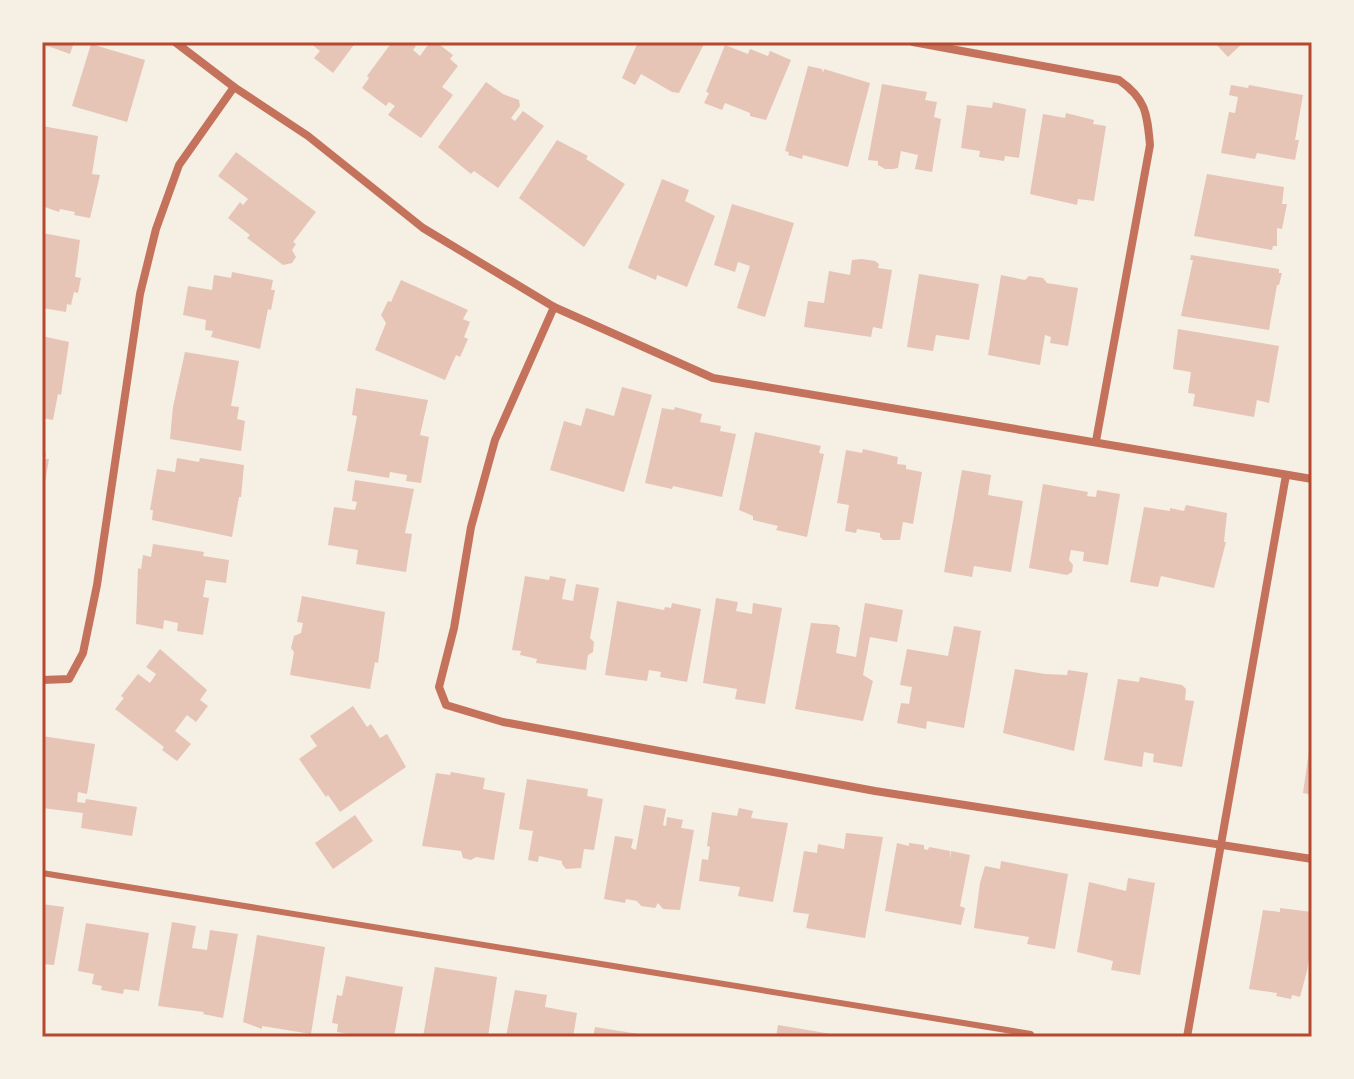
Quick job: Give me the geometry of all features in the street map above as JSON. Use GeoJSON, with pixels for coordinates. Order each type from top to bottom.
{"type":"FeatureCollection","features":[{"type":"Feature","properties":{"kind":"street"},"geometry":{"type":"LineString","coordinates":[[175,42],[234,87],[308,136],[423,228],[554,307],[713,378],[1312,479]]}},
{"type":"Feature","properties":{"kind":"street"},"geometry":{"type":"LineString","coordinates":[[913,42],[1119,80],[1136,92],[1147,118],[1150,145],[1096,441]]}},
{"type":"Feature","properties":{"kind":"street"},"geometry":{"type":"LineString","coordinates":[[42,680],[69,679],[83,653],[97,585],[140,294],[156,229],[179,165],[234,87]]}},
{"type":"Feature","properties":{"kind":"street"},"geometry":{"type":"LineString","coordinates":[[554,307],[495,440],[471,527],[454,628],[439,687],[446,705],[503,722],[875,791],[1312,859]]}},
{"type":"Feature","properties":{"kind":"street"},"geometry":{"type":"LineString","coordinates":[[1187,1037],[1286,475]]}},
{"type":"Feature","properties":{"kind":"lane"},"geometry":{"type":"LineString","coordinates":[[42,873],[1031,1034],[1031,1037]]}},
{"type":"Feature","properties":{"kind":"building"},"geometry":{"type":"Polygon","coordinates":[[[42,42],[74,42],[70,54],[42,42]]]}},
{"type":"Feature","properties":{"kind":"building"},"geometry":{"type":"Polygon","coordinates":[[[309,42],[356,42],[333,73],[314,58],[320,51],[309,42]]]}},
{"type":"Feature","properties":{"kind":"building"},"geometry":{"type":"Polygon","coordinates":[[[392,42],[410,42],[416,46],[413,50],[420,56],[430,42],[436,42],[453,55],[450,59],[458,66],[442,87],[453,95],[421,138],[388,115],[395,106],[389,102],[386,106],[362,88],[392,42]]]}},
{"type":"Feature","properties":{"kind":"building"},"geometry":{"type":"Polygon","coordinates":[[[638,42],[705,42],[679,93],[641,74],[635,85],[622,78],[638,42]]]}},
{"type":"Feature","properties":{"kind":"building"},"geometry":{"type":"Polygon","coordinates":[[[1214,42],[1244,42],[1228,57],[1214,42]]]}},
{"type":"Feature","properties":{"kind":"building"},"geometry":{"type":"Polygon","coordinates":[[[91,44],[145,60],[127,122],[72,106],[91,44]]]}},
{"type":"Feature","properties":{"kind":"building"},"geometry":{"type":"Polygon","coordinates":[[[725,45],[748,54],[750,49],[768,56],[770,51],[791,60],[766,120],[750,116],[750,113],[725,103],[722,110],[704,103],[725,45]]]}},
{"type":"Feature","properties":{"kind":"building"},"geometry":{"type":"Polygon","coordinates":[[[808,66],[822,69],[823,73],[824,69],[870,83],[848,167],[803,155],[802,159],[785,151],[808,66]]]}},
{"type":"Feature","properties":{"kind":"building"},"geometry":{"type":"Polygon","coordinates":[[[486,82],[519,100],[520,106],[511,118],[515,121],[523,111],[544,126],[498,188],[474,171],[471,174],[438,147],[486,82]]]}},
{"type":"Feature","properties":{"kind":"building"},"geometry":{"type":"Polygon","coordinates":[[[882,84],[927,92],[925,100],[937,102],[934,117],[941,119],[932,172],[915,169],[918,155],[901,151],[898,168],[885,169],[878,165],[878,161],[868,160],[882,84]]]}},
{"type":"Feature","properties":{"kind":"building"},"geometry":{"type":"Polygon","coordinates":[[[1231,85],[1248,88],[1249,85],[1303,95],[1295,140],[1299,140],[1295,160],[1257,153],[1255,159],[1221,153],[1229,112],[1235,113],[1238,97],[1229,95],[1231,85]]]}},
{"type":"Feature","properties":{"kind":"building"},"geometry":{"type":"Polygon","coordinates":[[[993,102],[1026,109],[1019,158],[1005,156],[1004,161],[979,157],[980,151],[961,148],[967,105],[992,108],[993,102]]]}},
{"type":"Feature","properties":{"kind":"building"},"geometry":{"type":"Polygon","coordinates":[[[1066,113],[1106,126],[1094,201],[1078,199],[1077,205],[1030,194],[1043,114],[1065,118],[1066,113]]]}},
{"type":"Feature","properties":{"kind":"building"},"geometry":{"type":"Polygon","coordinates":[[[42,126],[98,136],[92,174],[100,175],[90,218],[42,206],[42,126]]]}},
{"type":"Feature","properties":{"kind":"building"},"geometry":{"type":"Polygon","coordinates":[[[557,140],[588,156],[586,159],[625,184],[584,247],[519,198],[557,140]]]}},
{"type":"Feature","properties":{"kind":"building"},"geometry":{"type":"Polygon","coordinates":[[[236,152],[316,212],[293,242],[296,244],[292,250],[296,257],[292,263],[283,265],[247,238],[250,235],[228,218],[240,202],[243,205],[248,199],[218,176],[236,152]]]}},
{"type":"Feature","properties":{"kind":"building"},"geometry":{"type":"Polygon","coordinates":[[[1207,174],[1284,187],[1282,204],[1287,204],[1282,229],[1277,228],[1277,246],[1273,246],[1272,250],[1194,236],[1207,174]]]}},
{"type":"Feature","properties":{"kind":"building"},"geometry":{"type":"Polygon","coordinates":[[[662,179],[689,190],[685,201],[715,216],[687,287],[657,275],[656,280],[628,268],[662,179]]]}},
{"type":"Feature","properties":{"kind":"building"},"geometry":{"type":"Polygon","coordinates":[[[732,204],[794,223],[765,317],[737,308],[750,266],[738,262],[735,272],[714,265],[732,204]]]}},
{"type":"Feature","properties":{"kind":"building"},"geometry":{"type":"Polygon","coordinates":[[[42,233],[80,240],[75,277],[81,278],[78,293],[74,292],[66,312],[42,308],[42,233]]]}},
{"type":"Feature","properties":{"kind":"building"},"geometry":{"type":"Polygon","coordinates":[[[1191,255],[1279,269],[1282,273],[1269,330],[1181,316],[1193,260],[1190,260],[1191,255]]]}},
{"type":"Feature","properties":{"kind":"building"},"geometry":{"type":"Polygon","coordinates":[[[852,260],[875,261],[879,264],[878,268],[892,270],[882,329],[873,327],[871,337],[804,327],[808,301],[824,303],[829,271],[850,275],[852,260]]]}},
{"type":"Feature","properties":{"kind":"building"},"geometry":{"type":"Polygon","coordinates":[[[232,272],[273,280],[271,290],[275,290],[260,349],[211,337],[213,331],[205,330],[206,320],[183,315],[188,286],[212,290],[214,275],[231,278],[232,272]]]}},
{"type":"Feature","properties":{"kind":"building"},"geometry":{"type":"Polygon","coordinates":[[[919,274],[979,284],[969,340],[936,335],[933,351],[907,347],[919,274]]]}},
{"type":"Feature","properties":{"kind":"building"},"geometry":{"type":"Polygon","coordinates":[[[1001,275],[1025,280],[1029,276],[1043,278],[1047,283],[1078,288],[1068,346],[1050,343],[1051,337],[1045,335],[1040,365],[988,355],[1001,275]]]}},
{"type":"Feature","properties":{"kind":"building"},"geometry":{"type":"Polygon","coordinates":[[[401,280],[468,310],[463,319],[470,322],[464,337],[468,339],[460,357],[456,355],[445,380],[375,350],[386,323],[381,315],[401,280]]]}},
{"type":"Feature","properties":{"kind":"building"},"geometry":{"type":"Polygon","coordinates":[[[1178,329],[1279,346],[1269,403],[1257,400],[1254,417],[1193,406],[1195,394],[1188,393],[1191,372],[1173,369],[1178,329]]]}},
{"type":"Feature","properties":{"kind":"building"},"geometry":{"type":"Polygon","coordinates":[[[42,336],[69,342],[61,395],[58,394],[53,420],[42,418],[42,336]]]}},
{"type":"Feature","properties":{"kind":"building"},"geometry":{"type":"Polygon","coordinates":[[[185,352],[239,361],[231,406],[239,407],[237,419],[245,421],[241,451],[170,439],[173,407],[185,352]]]}},
{"type":"Feature","properties":{"kind":"building"},"geometry":{"type":"Polygon","coordinates":[[[622,387],[652,395],[624,492],[550,470],[564,421],[581,426],[586,408],[614,416],[622,387]]]}},
{"type":"Feature","properties":{"kind":"building"},"geometry":{"type":"Polygon","coordinates":[[[356,388],[428,400],[420,435],[429,437],[421,483],[406,481],[407,475],[390,472],[389,478],[347,471],[357,416],[352,415],[356,388]]]}},
{"type":"Feature","properties":{"kind":"building"},"geometry":{"type":"Polygon","coordinates":[[[675,407],[702,414],[700,422],[721,426],[720,431],[736,434],[722,497],[645,483],[662,408],[674,410],[675,407]]]}},
{"type":"Feature","properties":{"kind":"building"},"geometry":{"type":"Polygon","coordinates":[[[755,432],[821,446],[819,453],[824,454],[807,537],[776,530],[778,526],[753,520],[753,516],[739,510],[755,432]]]}},
{"type":"Feature","properties":{"kind":"building"},"geometry":{"type":"Polygon","coordinates":[[[863,449],[898,457],[897,464],[922,472],[913,524],[903,522],[900,540],[883,540],[880,533],[857,529],[856,533],[845,531],[849,505],[837,503],[846,450],[862,453],[863,449]]]}},
{"type":"Feature","properties":{"kind":"building"},"geometry":{"type":"Polygon","coordinates":[[[42,452],[46,453],[45,459],[49,459],[44,489],[42,452]]]}},
{"type":"Feature","properties":{"kind":"building"},"geometry":{"type":"Polygon","coordinates":[[[177,458],[244,465],[232,537],[152,520],[153,510],[150,510],[157,469],[175,472],[177,458]]]}},
{"type":"Feature","properties":{"kind":"building"},"geometry":{"type":"Polygon","coordinates":[[[962,470],[991,475],[988,495],[1023,501],[1011,572],[974,566],[972,577],[944,572],[962,470]]]}},
{"type":"Feature","properties":{"kind":"building"},"geometry":{"type":"Polygon","coordinates":[[[355,480],[414,489],[405,533],[412,534],[406,572],[356,564],[358,550],[328,545],[334,507],[355,510],[357,502],[352,501],[355,480]]]}},
{"type":"Feature","properties":{"kind":"building"},"geometry":{"type":"Polygon","coordinates":[[[1043,484],[1088,492],[1087,496],[1096,497],[1097,490],[1120,494],[1108,565],[1083,561],[1084,552],[1071,550],[1069,560],[1073,565],[1072,572],[1067,575],[1029,568],[1043,484]]]}},
{"type":"Feature","properties":{"kind":"building"},"geometry":{"type":"Polygon","coordinates":[[[1186,505],[1227,513],[1226,542],[1214,588],[1161,576],[1158,587],[1130,582],[1144,507],[1184,511],[1186,505]]]}},
{"type":"Feature","properties":{"kind":"building"},"geometry":{"type":"Polygon","coordinates":[[[153,544],[204,552],[203,556],[229,560],[226,583],[206,580],[203,597],[209,598],[203,635],[177,631],[178,623],[164,620],[163,629],[136,624],[138,568],[141,569],[143,555],[151,557],[153,544]]]}},
{"type":"Feature","properties":{"kind":"building"},"geometry":{"type":"Polygon","coordinates":[[[525,576],[566,579],[562,599],[573,601],[576,584],[599,588],[590,638],[594,642],[593,652],[588,655],[586,670],[536,663],[537,659],[512,650],[525,576]]]}},
{"type":"Feature","properties":{"kind":"building"},"geometry":{"type":"Polygon","coordinates":[[[302,596],[385,612],[378,663],[375,662],[370,689],[290,675],[294,636],[301,633],[303,623],[297,622],[302,596]]]}},
{"type":"Feature","properties":{"kind":"building"},"geometry":{"type":"Polygon","coordinates":[[[716,598],[738,602],[736,611],[752,614],[753,603],[782,608],[765,704],[735,699],[737,689],[703,683],[716,598]]]}},
{"type":"Feature","properties":{"kind":"building"},"geometry":{"type":"Polygon","coordinates":[[[617,601],[664,610],[665,607],[671,608],[672,603],[701,609],[687,682],[660,677],[661,672],[649,670],[647,681],[605,675],[617,601]]]}},
{"type":"Feature","properties":{"kind":"building"},"geometry":{"type":"Polygon","coordinates":[[[865,603],[903,610],[897,642],[870,637],[863,675],[873,681],[863,721],[795,709],[811,623],[837,625],[840,628],[836,653],[856,657],[865,603]]]}},
{"type":"Feature","properties":{"kind":"building"},"geometry":{"type":"Polygon","coordinates":[[[954,626],[981,631],[964,728],[927,721],[926,729],[897,723],[901,703],[909,704],[912,687],[900,685],[907,649],[948,656],[954,626]]]}},
{"type":"Feature","properties":{"kind":"building"},"geometry":{"type":"Polygon","coordinates":[[[160,649],[207,690],[200,700],[208,706],[196,722],[187,715],[175,731],[191,744],[177,761],[115,709],[138,674],[150,683],[156,674],[146,667],[160,649]]]}},
{"type":"Feature","properties":{"kind":"building"},"geometry":{"type":"Polygon","coordinates":[[[1015,669],[1045,674],[1067,675],[1068,670],[1088,673],[1074,751],[1003,733],[1015,669]]]}},
{"type":"Feature","properties":{"kind":"building"},"geometry":{"type":"Polygon","coordinates":[[[1140,677],[1182,685],[1186,689],[1185,700],[1194,701],[1182,767],[1153,762],[1154,754],[1144,752],[1142,767],[1104,760],[1118,679],[1139,682],[1140,677]]]}},
{"type":"Feature","properties":{"kind":"building"},"geometry":{"type":"Polygon","coordinates":[[[353,706],[367,727],[371,724],[380,738],[387,734],[406,767],[340,812],[299,759],[317,746],[310,736],[353,706]]]}},
{"type":"Feature","properties":{"kind":"building"},"geometry":{"type":"Polygon","coordinates":[[[42,736],[95,744],[87,794],[78,792],[77,802],[85,803],[86,799],[137,807],[132,836],[81,828],[83,813],[42,808],[42,736]]]}},
{"type":"Feature","properties":{"kind":"building"},"geometry":{"type":"Polygon","coordinates":[[[1312,744],[1312,795],[1303,793],[1312,744]]]}},
{"type":"Feature","properties":{"kind":"building"},"geometry":{"type":"Polygon","coordinates":[[[451,772],[485,778],[483,789],[505,793],[494,860],[476,857],[471,860],[463,858],[461,851],[422,846],[436,773],[450,775],[451,772]]]}},
{"type":"Feature","properties":{"kind":"building"},"geometry":{"type":"Polygon","coordinates":[[[527,779],[588,789],[587,796],[603,799],[594,850],[584,849],[581,868],[566,869],[562,861],[539,856],[538,862],[528,860],[533,831],[519,829],[527,779]]]}},
{"type":"Feature","properties":{"kind":"building"},"geometry":{"type":"Polygon","coordinates":[[[644,805],[666,809],[663,825],[666,826],[667,817],[683,820],[681,828],[694,830],[680,910],[663,909],[658,903],[655,908],[626,899],[625,903],[604,899],[615,836],[633,839],[631,848],[636,850],[644,805]]]}},
{"type":"Feature","properties":{"kind":"building"},"geometry":{"type":"Polygon","coordinates":[[[739,808],[753,811],[751,818],[788,823],[773,902],[738,896],[740,887],[699,881],[702,859],[708,860],[712,812],[737,816],[739,808]]]}},
{"type":"Feature","properties":{"kind":"building"},"geometry":{"type":"Polygon","coordinates":[[[355,815],[373,841],[333,869],[315,843],[355,815]]]}},
{"type":"Feature","properties":{"kind":"building"},"geometry":{"type":"Polygon","coordinates":[[[846,833],[883,837],[865,938],[806,928],[809,914],[793,912],[804,851],[817,853],[818,844],[844,849],[846,833]]]}},
{"type":"Feature","properties":{"kind":"building"},"geometry":{"type":"Polygon","coordinates":[[[897,843],[950,851],[950,859],[951,851],[970,855],[960,906],[965,908],[961,925],[885,911],[897,843]]]}},
{"type":"Feature","properties":{"kind":"building"},"geometry":{"type":"Polygon","coordinates":[[[1001,861],[1068,874],[1055,949],[1027,944],[1029,937],[974,928],[985,866],[1000,869],[1001,861]]]}},
{"type":"Feature","properties":{"kind":"building"},"geometry":{"type":"Polygon","coordinates":[[[1128,878],[1155,883],[1140,975],[1111,970],[1113,961],[1077,952],[1089,882],[1126,891],[1128,878]]]}},
{"type":"Feature","properties":{"kind":"building"},"geometry":{"type":"Polygon","coordinates":[[[42,904],[64,907],[54,965],[42,964],[42,904]]]}},
{"type":"Feature","properties":{"kind":"building"},"geometry":{"type":"Polygon","coordinates":[[[1280,908],[1312,912],[1312,941],[1307,971],[1300,997],[1292,995],[1291,999],[1276,996],[1277,993],[1249,989],[1263,910],[1280,912],[1280,908]]]}},
{"type":"Feature","properties":{"kind":"building"},"geometry":{"type":"Polygon","coordinates":[[[172,922],[196,926],[192,948],[207,950],[210,930],[238,934],[223,1018],[204,1012],[158,1006],[172,922]]]}},
{"type":"Feature","properties":{"kind":"building"},"geometry":{"type":"Polygon","coordinates":[[[86,923],[149,933],[139,991],[124,989],[123,994],[101,990],[102,986],[92,984],[94,974],[78,971],[86,923]]]}},
{"type":"Feature","properties":{"kind":"building"},"geometry":{"type":"Polygon","coordinates":[[[257,935],[325,947],[311,1034],[262,1026],[262,1029],[243,1022],[257,935]]]}},
{"type":"Feature","properties":{"kind":"building"},"geometry":{"type":"Polygon","coordinates":[[[435,967],[497,977],[488,1037],[423,1037],[435,967]]]}},
{"type":"Feature","properties":{"kind":"building"},"geometry":{"type":"Polygon","coordinates":[[[346,976],[403,987],[394,1037],[354,1037],[337,1032],[338,1024],[332,1023],[337,995],[342,996],[346,976]]]}},
{"type":"Feature","properties":{"kind":"building"},"geometry":{"type":"Polygon","coordinates":[[[515,990],[547,995],[545,1007],[577,1013],[573,1037],[506,1037],[515,990]]]}},
{"type":"Feature","properties":{"kind":"building"},"geometry":{"type":"Polygon","coordinates":[[[778,1025],[837,1035],[837,1037],[776,1037],[778,1025]]]}},
{"type":"Feature","properties":{"kind":"building"},"geometry":{"type":"Polygon","coordinates":[[[595,1027],[645,1035],[645,1037],[593,1037],[595,1027]]]}}]}
